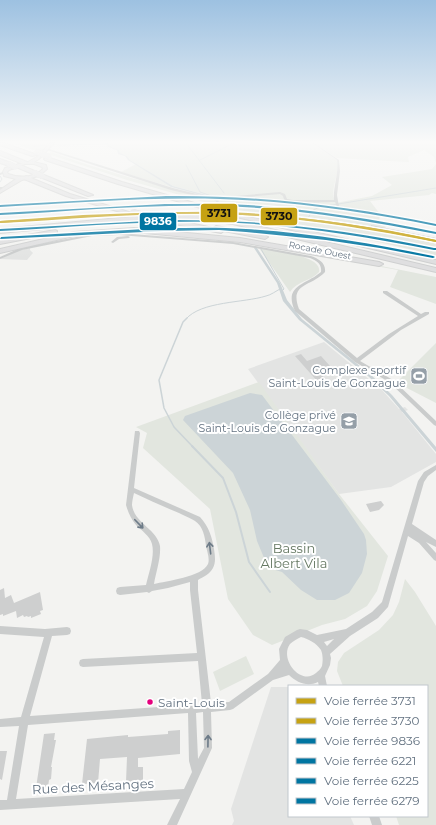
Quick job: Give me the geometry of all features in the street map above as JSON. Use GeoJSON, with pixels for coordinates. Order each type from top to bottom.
{"type":"FeatureCollection","features":[{"type":"Feature","properties":{"kind":"highway"},"geometry":{"type":"LineString","coordinates":[[42,182],[68,195],[157,219]]}},
{"type":"Feature","properties":{"kind":"highway","name":"Rocade Ouest"},"geometry":{"type":"LineString","coordinates":[[46,182],[96,201],[132,212],[141,212],[436,272]]}},
{"type":"Feature","properties":{"kind":"highway"},"geometry":{"type":"LineString","coordinates":[[71,182],[89,192],[132,212]]}},
{"type":"Feature","properties":{"kind":"highway"},"geometry":{"type":"LineString","coordinates":[[116,182],[244,218],[436,262]]}},
{"type":"Feature","properties":{"kind":"highway"},"geometry":{"type":"LineString","coordinates":[[126,182],[228,210],[436,258]]}},
{"type":"Feature","properties":{"kind":"highway"},"geometry":{"type":"LineString","coordinates":[[0,239],[67,227],[184,216],[219,220],[436,272]]}},
{"type":"Feature","properties":{"kind":"highway"},"geometry":{"type":"LineString","coordinates":[[0,231],[157,219]]}},
{"type":"Feature","properties":{"kind":"highway","name":"Rocade Ouest"},"geometry":{"type":"LineString","coordinates":[[157,219],[436,272]]}},
{"type":"Feature","properties":{"kind":"highway"},"geometry":{"type":"LineString","coordinates":[[0,242],[60,231],[116,228],[151,229],[240,240],[436,272]]}},
{"type":"Feature","properties":{"kind":"highway"},"geometry":{"type":"LineString","coordinates":[[0,252],[74,234],[115,230],[150,230],[240,240]]}},
{"type":"Feature","properties":{"kind":"main road"},"geometry":{"type":"LineString","coordinates":[[0,189],[8,182]]}},
{"type":"Feature","properties":{"kind":"main road"},"geometry":{"type":"LineString","coordinates":[[0,189],[18,182]]}},
{"type":"Feature","properties":{"kind":"street"},"geometry":{"type":"LineString","coordinates":[[146,182],[213,199],[280,193],[283,194],[288,201],[336,201]]}},
{"type":"Feature","properties":{"kind":"street"},"geometry":{"type":"LineString","coordinates":[[338,182],[335,196],[338,206]]}},
{"type":"Feature","properties":{"kind":"street"},"geometry":{"type":"LineString","coordinates":[[372,226],[436,239]]}},
{"type":"Feature","properties":{"kind":"street"},"geometry":{"type":"LineString","coordinates":[[0,258],[21,249],[92,235],[119,234],[160,236],[255,246],[316,259],[324,268],[321,275],[296,290],[293,296],[293,303],[297,310],[357,361],[391,381],[436,424]]}},
{"type":"Feature","properties":{"kind":"street"},"geometry":{"type":"LineString","coordinates":[[114,242],[118,238],[124,237],[158,239],[160,236]]}},
{"type":"Feature","properties":{"kind":"street"},"geometry":{"type":"LineString","coordinates":[[385,292],[421,316]]}},
{"type":"Feature","properties":{"kind":"street"},"geometry":{"type":"LineString","coordinates":[[357,361],[394,332],[427,313]]}},
{"type":"Feature","properties":{"kind":"street"},"geometry":{"type":"LineString","coordinates":[[137,433],[129,505],[130,513],[153,538],[156,546],[149,589]]}},
{"type":"Feature","properties":{"kind":"street"},"geometry":{"type":"LineString","coordinates":[[326,652],[347,633],[375,615],[385,604],[421,481],[426,474],[436,468]]}},
{"type":"Feature","properties":{"kind":"street"},"geometry":{"type":"LineString","coordinates":[[120,591],[149,589],[194,578],[209,568],[212,561],[209,536],[204,525],[198,519],[131,489]]}},
{"type":"Feature","properties":{"kind":"street"},"geometry":{"type":"LineString","coordinates":[[407,527],[435,542]]}},
{"type":"Feature","properties":{"kind":"street"},"geometry":{"type":"LineString","coordinates":[[407,527],[436,558]]}},
{"type":"Feature","properties":{"kind":"street"},"geometry":{"type":"LineString","coordinates":[[426,548],[435,542]]}},
{"type":"Feature","properties":{"kind":"street"},"geometry":{"type":"LineString","coordinates":[[172,825],[208,748],[207,708],[194,578]]}},
{"type":"Feature","properties":{"kind":"street"},"geometry":{"type":"LineString","coordinates":[[0,630],[49,633],[67,631]]}},
{"type":"Feature","properties":{"kind":"street"},"geometry":{"type":"LineString","coordinates":[[11,804],[24,721],[49,633]]}},
{"type":"Feature","properties":{"kind":"street"},"geometry":{"type":"LineString","coordinates":[[322,675],[311,683],[298,678],[289,671],[284,661],[284,646],[294,635],[306,634],[318,639],[347,633]]}},
{"type":"Feature","properties":{"kind":"street"},"geometry":{"type":"LineString","coordinates":[[318,639],[326,652],[326,666],[322,675],[323,685]]}},
{"type":"Feature","properties":{"kind":"street"},"geometry":{"type":"LineString","coordinates":[[83,663],[202,657]]}},
{"type":"Feature","properties":{"kind":"street"},"geometry":{"type":"LineString","coordinates":[[0,723],[230,706],[271,677],[284,661]]}},
{"type":"Feature","properties":{"kind":"street"},"geometry":{"type":"LineString","coordinates":[[271,677],[289,671]]}},
{"type":"Feature","properties":{"kind":"street"},"geometry":{"type":"LineString","coordinates":[[192,708],[194,761],[197,773]]}},
{"type":"Feature","properties":{"kind":"street","name":"Rue des Mésanges"},"geometry":{"type":"LineString","coordinates":[[0,805],[187,794]]}},
{"type":"Feature","properties":{"kind":"shaded area"},"geometry":{"type":"Polygon","coordinates":[[[162,182],[166,182],[173,186],[214,197],[218,199],[218,202],[212,198],[171,187],[162,182]]]}},
{"type":"Feature","properties":{"kind":"shaded area"},"geometry":{"type":"Polygon","coordinates":[[[150,212],[211,212],[221,214],[159,214],[150,212]]]}},
{"type":"Feature","properties":{"kind":"shaded area"},"geometry":{"type":"Polygon","coordinates":[[[126,213],[134,216],[0,224],[0,221],[126,213]]]}},
{"type":"Feature","properties":{"kind":"shaded area"},"geometry":{"type":"Polygon","coordinates":[[[251,214],[310,219],[374,227],[436,240],[436,243],[373,230],[251,214]]]}},
{"type":"Feature","properties":{"kind":"shaded area"},"geometry":{"type":"Polygon","coordinates":[[[30,248],[33,253],[27,260],[0,259],[13,252],[30,248]]]}},
{"type":"Feature","properties":{"kind":"shaded area"},"geometry":{"type":"Polygon","coordinates":[[[254,248],[257,248],[280,283],[287,300],[302,319],[371,375],[392,395],[436,447],[436,452],[389,396],[368,376],[299,320],[283,301],[277,283],[254,248]]]}},
{"type":"Feature","properties":{"kind":"shaded area","name":"Collège privé Saint-Louis de Gonzague"},"geometry":{"type":"Polygon","coordinates":[[[324,342],[382,390],[399,409],[405,407],[408,410],[402,412],[436,454],[436,462],[391,487],[339,494],[248,369],[324,342]]]}},
{"type":"Feature","properties":{"kind":"shaded area"},"geometry":{"type":"Polygon","coordinates":[[[250,393],[262,395],[341,500],[364,534],[367,554],[362,573],[349,593],[335,600],[317,600],[301,590],[282,572],[272,569],[267,565],[257,541],[250,510],[233,473],[183,420],[185,416],[250,393]]]}},
{"type":"Feature","properties":{"kind":"shaded area"},"geometry":{"type":"Polygon","coordinates":[[[271,687],[288,687],[288,817],[350,817],[354,825],[232,825],[234,821],[231,809],[271,687]]]}},
{"type":"Feature","properties":{"kind":"green space"},"geometry":{"type":"Polygon","coordinates":[[[132,182],[145,182],[215,199],[215,205],[132,182]]]}},
{"type":"Feature","properties":{"kind":"green space"},"geometry":{"type":"Polygon","coordinates":[[[153,182],[163,182],[171,187],[153,182]]]}},
{"type":"Feature","properties":{"kind":"green space"},"geometry":{"type":"Polygon","coordinates":[[[166,182],[335,182],[333,193],[336,203],[372,196],[392,185],[388,182],[436,182],[436,194],[432,193],[429,195],[370,201],[380,214],[379,224],[386,227],[385,229],[261,214],[220,206],[219,198],[173,186],[166,182]]]}},
{"type":"Feature","properties":{"kind":"green space"},"geometry":{"type":"Polygon","coordinates":[[[267,217],[352,227],[436,243],[436,255],[267,217]]]}},
{"type":"Feature","properties":{"kind":"green space"},"geometry":{"type":"Polygon","coordinates":[[[259,248],[285,252],[305,258],[318,266],[319,272],[293,288],[290,292],[259,248]]]}},
{"type":"Feature","properties":{"kind":"green space"},"geometry":{"type":"Polygon","coordinates":[[[331,256],[436,277],[436,304],[390,287],[398,270],[331,258],[331,256]]]}},
{"type":"Feature","properties":{"kind":"green space","name":"Complexe sportif Saint-Louis de Gonzague"},"geometry":{"type":"Polygon","coordinates":[[[436,343],[436,403],[403,386],[399,380],[436,343]]]}},
{"type":"Feature","properties":{"kind":"green space","name":"Bassin Albert Vila"},"geometry":{"type":"Polygon","coordinates":[[[259,382],[339,494],[388,556],[377,591],[367,606],[345,619],[322,625],[272,645],[253,635],[228,599],[210,509],[143,448],[147,433],[136,427],[259,382]]]}},
{"type":"Feature","properties":{"kind":"green space"},"geometry":{"type":"Polygon","coordinates":[[[405,579],[436,626],[436,825],[399,825],[396,817],[428,817],[428,685],[343,685],[337,671],[338,662],[344,653],[379,630],[393,615],[399,602],[405,579]]]}},
{"type":"Feature","properties":{"kind":"green space"},"geometry":{"type":"Polygon","coordinates":[[[246,656],[254,674],[220,691],[213,672],[246,656]]]}},
{"type":"Feature","properties":{"kind":"building"},"geometry":{"type":"Polygon","coordinates":[[[301,354],[307,361],[321,356],[330,366],[320,369],[323,372],[320,373],[325,379],[318,382],[295,356],[301,354]]]}},
{"type":"Feature","properties":{"kind":"building"},"geometry":{"type":"Polygon","coordinates":[[[381,501],[384,505],[379,510],[370,512],[366,504],[381,501]]]}},
{"type":"Feature","properties":{"kind":"building"},"geometry":{"type":"Polygon","coordinates":[[[4,588],[5,598],[11,595],[14,603],[40,592],[43,610],[40,611],[41,614],[31,618],[31,616],[24,617],[23,615],[17,618],[16,611],[3,616],[3,614],[0,615],[0,590],[4,588]]]}},
{"type":"Feature","properties":{"kind":"building"},"geometry":{"type":"Polygon","coordinates":[[[180,730],[180,754],[138,758],[138,767],[143,767],[143,781],[126,782],[127,757],[100,759],[98,783],[82,784],[87,739],[128,735],[128,737],[168,734],[168,731],[180,730]]]}},
{"type":"Feature","properties":{"kind":"building"},"geometry":{"type":"Polygon","coordinates":[[[55,733],[54,740],[56,740],[51,767],[51,779],[49,780],[48,787],[36,788],[44,734],[55,733]]]}},
{"type":"Feature","properties":{"kind":"building"},"geometry":{"type":"Polygon","coordinates":[[[0,751],[7,751],[2,780],[0,779],[0,751]]]}},
{"type":"Feature","properties":{"kind":"waterway"},"geometry":{"type":"LineString","coordinates":[[195,182],[200,192],[217,198],[219,202]]}},
{"type":"Feature","properties":{"kind":"waterway"},"geometry":{"type":"LineString","coordinates":[[215,182],[224,193]]}},
{"type":"Feature","properties":{"kind":"waterway"},"geometry":{"type":"LineString","coordinates":[[308,218],[313,210],[320,207],[436,188]]}},
{"type":"Feature","properties":{"kind":"waterway"},"geometry":{"type":"LineString","coordinates":[[218,215],[223,218]]}},
{"type":"Feature","properties":{"kind":"waterway"},"geometry":{"type":"LineString","coordinates":[[261,249],[284,289],[282,291]]}},
{"type":"Feature","properties":{"kind":"waterway"},"geometry":{"type":"LineString","coordinates":[[186,319],[193,313],[202,309],[223,303],[266,296],[280,289]]}},
{"type":"Feature","properties":{"kind":"waterway"},"geometry":{"type":"LineString","coordinates":[[186,319],[183,322],[159,380],[164,408],[174,427],[193,447]]}},
{"type":"Feature","properties":{"kind":"waterway"},"geometry":{"type":"LineString","coordinates":[[192,446],[223,478],[236,512],[249,562],[270,592]]}},
{"type":"Feature","properties":{"kind":"rail line","name":"6279"},"geometry":{"type":"LineString","coordinates":[[0,206],[143,198],[190,197],[252,199],[283,201],[375,213],[436,225]]}},
{"type":"Feature","properties":{"kind":"rail line","name":"6221"},"geometry":{"type":"LineString","coordinates":[[0,214],[165,205],[247,206],[329,214],[436,233]]}},
{"type":"Feature","properties":{"kind":"rail line","name":"3731"},"geometry":{"type":"LineString","coordinates":[[0,222],[165,213],[247,214],[329,222],[436,241]]}},
{"type":"Feature","properties":{"kind":"rail line","name":"3730"},"geometry":{"type":"LineString","coordinates":[[0,222],[138,214],[247,214],[329,222],[383,230],[436,241]]}},
{"type":"Feature","properties":{"kind":"rail line","name":"9836"},"geometry":{"type":"LineString","coordinates":[[0,230],[139,222],[248,222],[328,230],[434,249]]}},
{"type":"Feature","properties":{"kind":"rail line","name":"6225"},"geometry":{"type":"LineString","coordinates":[[1,238],[164,229],[246,230],[326,238],[433,257]]}},
{"type":"Feature","properties":{"kind":"place","name":"Complexe sportif Saint-Louis de Gonzague"},"geometry":{"type":"Point","coordinates":[419,376]}},
{"type":"Feature","properties":{"kind":"place","name":"Collège privé Saint-Louis de Gonzague"},"geometry":{"type":"Point","coordinates":[349,421]}},
{"type":"Feature","properties":{"kind":"place","name":"Saint-Louis"},"geometry":{"type":"Point","coordinates":[150,702]}}]}
